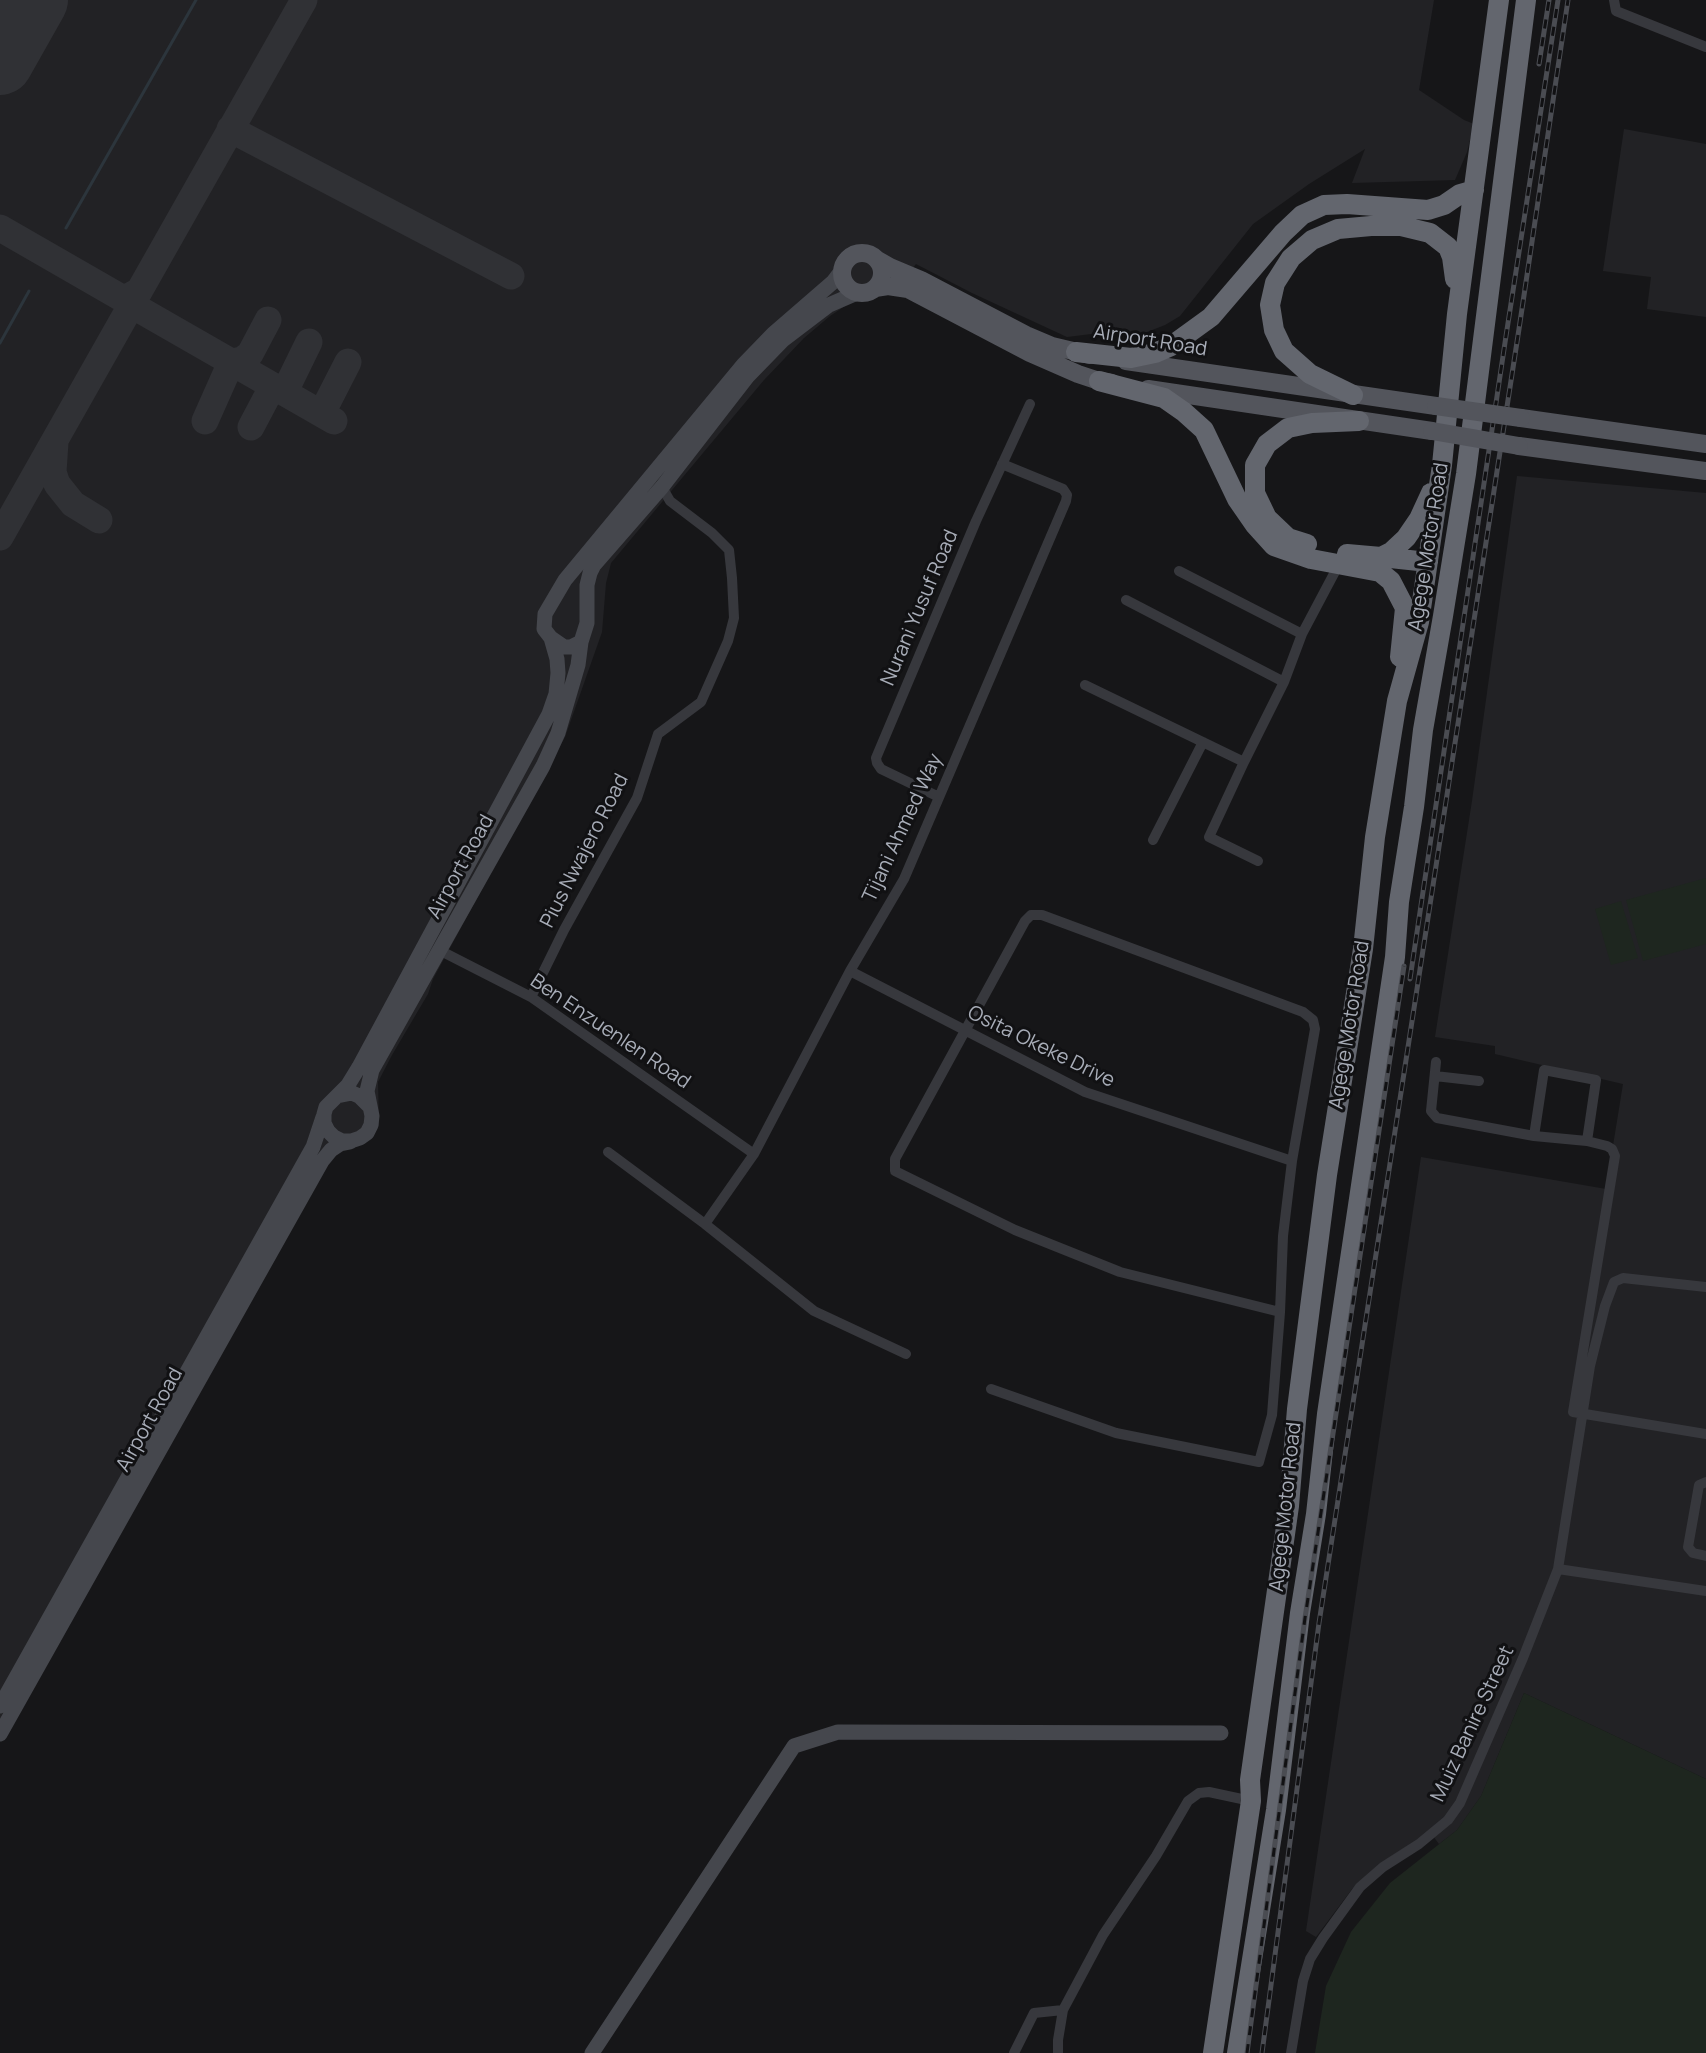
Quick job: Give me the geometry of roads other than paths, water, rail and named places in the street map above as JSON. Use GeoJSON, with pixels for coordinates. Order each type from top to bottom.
{"type":"FeatureCollection","features":[{"type":"Feature","properties":{"kind":"highway","name":"Agege Motor Road"},"geometry":{"type":"LineString","coordinates":[[1213,2053],[1251,1801],[1250,1780],[1289,1506],[1297,1409],[1327,1174],[1364,949],[1375,837],[1397,701],[1419,622],[1427,571],[1442,465],[1457,314],[1499,0]]}},
{"type":"Feature","properties":{"kind":"highway","name":"Agege Motor Road"},"geometry":{"type":"LineString","coordinates":[[1237,2053],[1276,1810],[1286,1711],[1316,1514],[1327,1414],[1395,957],[1423,730],[1466,474],[1526,3]]}},
{"type":"Feature","properties":{"kind":"highway"},"geometry":{"type":"LineString","coordinates":[[1076,352],[1131,358],[1155,353],[1171,346],[1211,316],[1283,233],[1302,215],[1324,205],[1347,204],[1428,210],[1473,190]]}},
{"type":"Feature","properties":{"kind":"highway"},"geometry":{"type":"LineString","coordinates":[[1353,395],[1310,374],[1284,351],[1274,330],[1270,305],[1275,283],[1291,258],[1312,240],[1338,229],[1371,226],[1401,226],[1430,233],[1448,247],[1452,257],[1457,314]]}},
{"type":"Feature","properties":{"kind":"highway"},"geometry":{"type":"LineString","coordinates":[[1099,381],[1164,398],[1184,412],[1204,430],[1238,499],[1255,525],[1274,546],[1311,560],[1361,568],[1381,565],[1406,538],[1419,519],[1442,465]]}},
{"type":"Feature","properties":{"kind":"highway"},"geometry":{"type":"LineString","coordinates":[[1359,421],[1312,423],[1288,428],[1267,444],[1255,465],[1255,493],[1267,518],[1288,538],[1381,565],[1427,571]]}},
{"type":"Feature","properties":{"kind":"highway"},"geometry":{"type":"LineString","coordinates":[[1381,565],[1405,608],[1397,701]]}},
{"type":"Feature","properties":{"kind":"highway"},"geometry":{"type":"LineString","coordinates":[[1297,1409],[1327,1414]]}},
{"type":"Feature","properties":{"kind":"main road"},"geometry":{"type":"LineString","coordinates":[[842,270],[845,283],[849,288],[867,290],[881,281],[882,268],[876,259],[868,253],[855,254],[844,263],[833,282],[773,334],[743,365],[572,570],[545,614],[544,629],[551,638],[564,647],[571,647],[581,642],[587,623],[587,585],[594,565],[662,487],[748,376],[783,340],[829,305],[867,290],[888,286],[908,289],[1029,353],[1099,381],[1519,446],[1706,471]]}},
{"type":"Feature","properties":{"kind":"main road","name":"Airport Road"},"geometry":{"type":"LineString","coordinates":[[876,259],[1026,335],[1052,346],[1076,352],[1353,395],[1706,444]]}},
{"type":"Feature","properties":{"kind":"main road"},"geometry":{"type":"LineString","coordinates":[[553,598],[569,592],[577,595],[586,603]]}},
{"type":"Feature","properties":{"kind":"main road","name":"Airport Road"},"geometry":{"type":"LineString","coordinates":[[337,1096],[348,1085],[359,1067],[549,714],[556,694],[558,673],[551,638]]}},
{"type":"Feature","properties":{"kind":"main road","name":"Airport Road"},"geometry":{"type":"LineString","coordinates":[[370,1107],[367,1091],[372,1070],[547,758],[568,702],[578,665],[581,642]]}},
{"type":"Feature","properties":{"kind":"main road"},"geometry":{"type":"LineString","coordinates":[[352,1093],[360,1096],[370,1107],[371,1125],[367,1133],[360,1138],[342,1141],[328,1131],[324,1123],[326,1107],[337,1096],[352,1093]]}},
{"type":"Feature","properties":{"kind":"main road","name":"Airport Road"},"geometry":{"type":"LineString","coordinates":[[0,1706],[314,1147],[324,1114]]}},
{"type":"Feature","properties":{"kind":"main road","name":"Airport Road"},"geometry":{"type":"LineString","coordinates":[[0,1734],[322,1161],[331,1150],[351,1141]]}},
{"type":"Feature","properties":{"kind":"main road"},"geometry":{"type":"LineString","coordinates":[[592,2053],[794,1746],[838,1732],[1221,1733]]}},
{"type":"Feature","properties":{"kind":"street"},"geometry":{"type":"LineString","coordinates":[[1614,0],[1616,11],[1704,46],[1706,34]]}},
{"type":"Feature","properties":{"kind":"street","name":"Nurani Yusuf Road"},"geometry":{"type":"LineString","coordinates":[[939,797],[880,769],[876,758],[976,521],[1030,404]]}},
{"type":"Feature","properties":{"kind":"street","name":"Tijani Ahmed Way"},"geometry":{"type":"LineString","coordinates":[[705,1224],[754,1154],[850,971],[904,879],[1067,495],[1063,489],[1002,464]]}},
{"type":"Feature","properties":{"kind":"street","name":"Pius Nwajero Road"},"geometry":{"type":"LineString","coordinates":[[531,998],[564,930],[637,798],[658,734],[701,702],[734,618],[729,550],[712,533],[670,501],[662,487]]}},
{"type":"Feature","properties":{"kind":"street"},"geometry":{"type":"LineString","coordinates":[[1258,861],[1209,837],[1284,682],[1302,634],[1338,566]]}},
{"type":"Feature","properties":{"kind":"street"},"geometry":{"type":"LineString","coordinates":[[1179,571],[1302,634]]}},
{"type":"Feature","properties":{"kind":"street"},"geometry":{"type":"LineString","coordinates":[[1126,600],[1284,682]]}},
{"type":"Feature","properties":{"kind":"street"},"geometry":{"type":"LineString","coordinates":[[1085,685],[1244,762]]}},
{"type":"Feature","properties":{"kind":"street"},"geometry":{"type":"LineString","coordinates":[[1153,840],[1203,742]]}},
{"type":"Feature","properties":{"kind":"street"},"geometry":{"type":"LineString","coordinates":[[991,1389],[1116,1433],[1259,1462],[1272,1415],[1280,1312],[1283,1236],[1292,1161],[1315,1029],[1313,1020],[1303,1012],[1042,915],[1031,915],[1025,921],[895,1158],[895,1172],[1015,1230],[1120,1272],[1280,1312]]}},
{"type":"Feature","properties":{"kind":"street","name":"Ben Enzuenlen Road"},"geometry":{"type":"LineString","coordinates":[[439,950],[531,998],[754,1154]]}},
{"type":"Feature","properties":{"kind":"street","name":"Osita Okeke Drive"},"geometry":{"type":"LineString","coordinates":[[850,971],[1085,1092],[1292,1161]]}},
{"type":"Feature","properties":{"kind":"street"},"geometry":{"type":"LineString","coordinates":[[1436,1062],[1431,1111],[1437,1118],[1534,1136],[1587,1141],[1607,1146],[1612,1149],[1615,1156],[1573,1412],[1706,1434]]}},
{"type":"Feature","properties":{"kind":"street"},"geometry":{"type":"LineString","coordinates":[[1534,1136],[1544,1070],[1596,1080],[1587,1141]]}},
{"type":"Feature","properties":{"kind":"street"},"geometry":{"type":"LineString","coordinates":[[1435,1076],[1479,1081]]}},
{"type":"Feature","properties":{"kind":"street"},"geometry":{"type":"LineString","coordinates":[[608,1152],[705,1224],[814,1311],[906,1354]]}},
{"type":"Feature","properties":{"kind":"street","name":"Muiz Banire Street"},"geometry":{"type":"LineString","coordinates":[[1292,2053],[1303,1981],[1310,1959],[1360,1887],[1383,1867],[1439,1829],[1460,1803],[1523,1658],[1558,1569],[1590,1366],[1598,1330],[1614,1282],[1623,1278],[1706,1287]]}},
{"type":"Feature","properties":{"kind":"street"},"geometry":{"type":"LineString","coordinates":[[1706,1482],[1699,1485],[1688,1547],[1693,1553],[1706,1556]]}},
{"type":"Feature","properties":{"kind":"street"},"geometry":{"type":"LineString","coordinates":[[1558,1569],[1706,1591]]}},
{"type":"Feature","properties":{"kind":"street"},"geometry":{"type":"LineString","coordinates":[[1058,2053],[1063,2010],[1102,1935],[1156,1856],[1188,1801],[1199,1793],[1209,1792],[1251,1801]]}},
{"type":"Feature","properties":{"kind":"street"},"geometry":{"type":"LineString","coordinates":[[1014,2053],[1034,2013],[1063,2010]]}},
{"type":"Feature","properties":{"kind":"waterway"},"geometry":{"type":"LineString","coordinates":[[66,228],[196,0]]}},
{"type":"Feature","properties":{"kind":"waterway"},"geometry":{"type":"LineString","coordinates":[[0,343],[29,291]]}},
{"type":"Feature","properties":{"kind":"railway"},"geometry":{"type":"LineString","coordinates":[[1539,64],[1549,0]]}},
{"type":"Feature","properties":{"kind":"railway"},"geometry":{"type":"LineString","coordinates":[[1410,979],[1558,0]]}},
{"type":"Feature","properties":{"kind":"railway"},"geometry":{"type":"LineString","coordinates":[[1262,2053],[1319,1623],[1568,0]]}},
{"type":"Feature","properties":{"kind":"railway"},"geometry":{"type":"LineString","coordinates":[[1247,2053],[1305,1618],[1404,966]]}}]}
